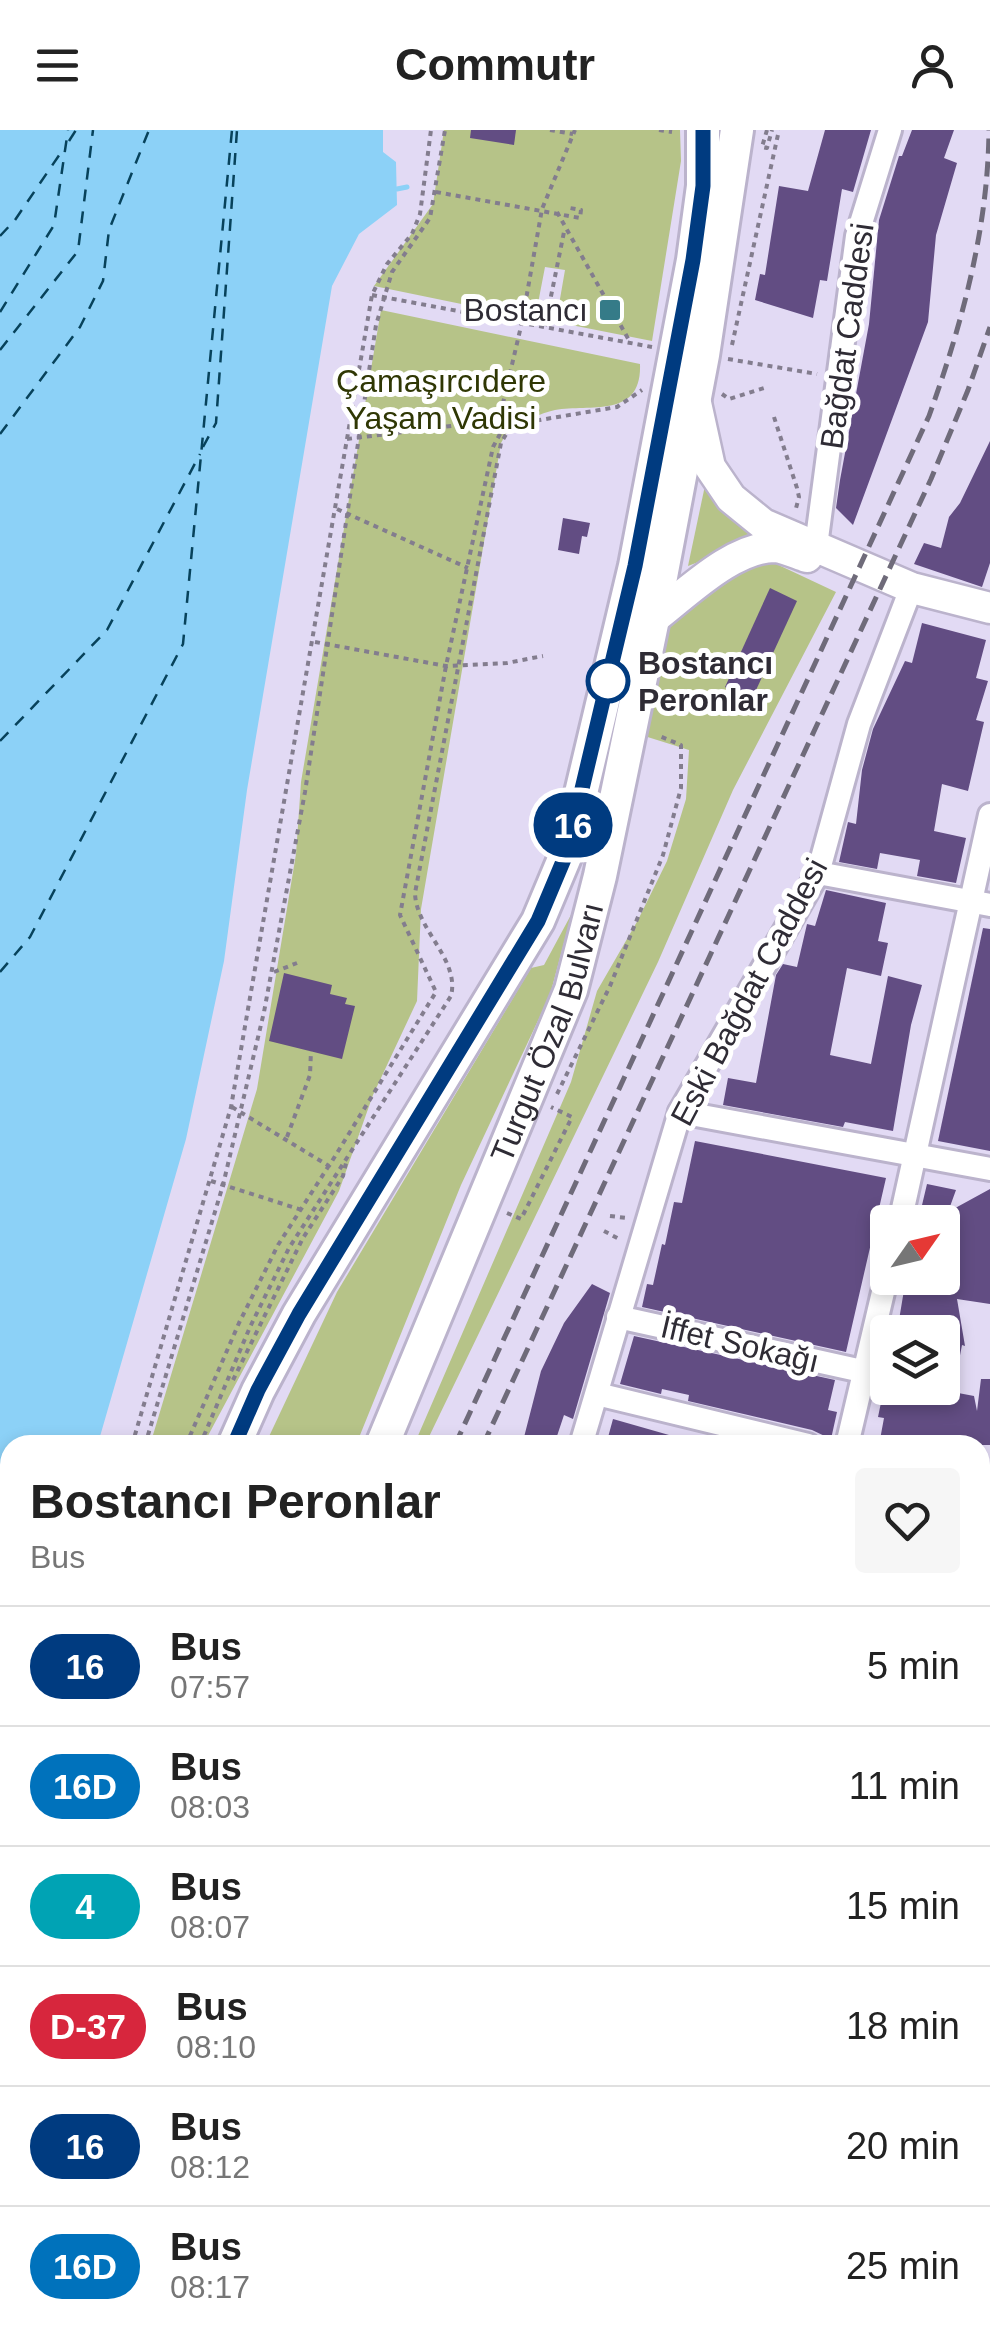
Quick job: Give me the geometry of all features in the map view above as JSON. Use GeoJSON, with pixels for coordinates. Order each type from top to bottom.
{"type":"FeatureCollection","features":[{"type":"Feature","properties":{"kind":"highway","name":"Turgut Özal Bulvarı"},"geometry":{"type":"LineString","coordinates":[[386,1435],[570,990],[600,876],[653,620],[707,394],[703,355],[737,130]]}},
{"type":"Feature","properties":{"kind":"highway","name":"Turgut Özal Bulvarı"},"geometry":{"type":"LineString","coordinates":[[238,1435],[299,1314],[538,921],[567,852],[635,566],[677,351],[703,186],[687,131]]}},
{"type":"Feature","properties":{"kind":"highway"},"geometry":{"type":"LineString","coordinates":[[368,1435],[418,1318],[470,1236]]}},
{"type":"Feature","properties":{"kind":"highway"},"geometry":{"type":"LineString","coordinates":[[262,1435],[299,1314]]}},
{"type":"Feature","properties":{"kind":"main road"},"geometry":{"type":"LineString","coordinates":[[707,394],[710,467],[730,498],[763,524],[910,593],[990,608]]}},
{"type":"Feature","properties":{"kind":"main road"},"geometry":{"type":"LineString","coordinates":[[653,620],[722,566],[744,555],[776,548],[990,622]]}},
{"type":"Feature","properties":{"kind":"street","name":"Bağdat Caddesi"},"geometry":{"type":"LineString","coordinates":[[816,546],[857,236],[890,130]]}},
{"type":"Feature","properties":{"kind":"street","name":"Eski Bağdat Caddesi"},"geometry":{"type":"LineString","coordinates":[[583,1435],[680,1112],[818,873],[860,724],[910,593]]}},
{"type":"Feature","properties":{"kind":"street"},"geometry":{"type":"LineString","coordinates":[[904,1205],[980,904],[990,815]]}},
{"type":"Feature","properties":{"kind":"street"},"geometry":{"type":"LineString","coordinates":[[818,873],[980,904]]}},
{"type":"Feature","properties":{"kind":"street"},"geometry":{"type":"LineString","coordinates":[[680,1112],[990,1169]]}},
{"type":"Feature","properties":{"kind":"street"},"geometry":{"type":"LineString","coordinates":[[849,1435],[882,1295]]}},
{"type":"Feature","properties":{"kind":"street","name":"İffet Sokağı"},"geometry":{"type":"LineString","coordinates":[[618,1316],[862,1371]]}},
{"type":"Feature","properties":{"kind":"street"},"geometry":{"type":"LineString","coordinates":[[596,1394],[766,1435]]}},
{"type":"Feature","properties":{"kind":"path"},"geometry":{"type":"LineString","coordinates":[[135,1435],[232,1107],[372,295],[387,264],[412,234],[420,214],[431,130]]}},
{"type":"Feature","properties":{"kind":"path"},"geometry":{"type":"LineString","coordinates":[[148,1435],[223,1185],[264,1012],[328,643],[370,358],[392,272],[430,218],[445,130]]}},
{"type":"Feature","properties":{"kind":"path"},"geometry":{"type":"LineString","coordinates":[[499,420],[542,209],[574,132],[550,130]]}},
{"type":"Feature","properties":{"kind":"path"},"geometry":{"type":"LineString","coordinates":[[658,130],[687,131]]}},
{"type":"Feature","properties":{"kind":"path"},"geometry":{"type":"LineString","coordinates":[[436,192],[580,218],[582,210],[570,208]]}},
{"type":"Feature","properties":{"kind":"path"},"geometry":{"type":"LineString","coordinates":[[556,212],[630,342]]}},
{"type":"Feature","properties":{"kind":"path"},"geometry":{"type":"LineString","coordinates":[[546,326],[564,232]]}},
{"type":"Feature","properties":{"kind":"path"},"geometry":{"type":"LineString","coordinates":[[372,295],[652,346]]}},
{"type":"Feature","properties":{"kind":"path"},"geometry":{"type":"LineString","coordinates":[[728,359],[840,377]]}},
{"type":"Feature","properties":{"kind":"path"},"geometry":{"type":"LineString","coordinates":[[212,1435],[234,1377],[303,1238],[347,1158],[440,1014],[454,983],[419,917],[415,893],[501,443],[508,431],[522,423],[617,407],[634,398],[647,382]]}},
{"type":"Feature","properties":{"kind":"path"},"geometry":{"type":"LineString","coordinates":[[707,394],[729,399],[764,388]]}},
{"type":"Feature","properties":{"kind":"path"},"geometry":{"type":"LineString","coordinates":[[420,410],[427,431]]}},
{"type":"Feature","properties":{"kind":"path"},"geometry":{"type":"LineString","coordinates":[[774,417],[799,497],[795,512]]}},
{"type":"Feature","properties":{"kind":"path"},"geometry":{"type":"LineString","coordinates":[[190,1435],[278,1245],[436,992],[400,915],[446,666],[493,448],[506,423],[499,420],[347,439]]}},
{"type":"Feature","properties":{"kind":"path"},"geometry":{"type":"LineString","coordinates":[[336,509],[468,568]]}},
{"type":"Feature","properties":{"kind":"path"},"geometry":{"type":"LineString","coordinates":[[314,642],[446,666],[506,663],[543,656]]}},
{"type":"Feature","properties":{"kind":"path"},"geometry":{"type":"LineString","coordinates":[[272,972],[297,963]]}},
{"type":"Feature","properties":{"kind":"path"},"geometry":{"type":"LineString","coordinates":[[264,1012],[275,1015]]}},
{"type":"Feature","properties":{"kind":"path"},"geometry":{"type":"LineString","coordinates":[[287,1139],[310,1074],[311,1051]]}},
{"type":"Feature","properties":{"kind":"path"},"geometry":{"type":"LineString","coordinates":[[232,1107],[340,1174]]}},
{"type":"Feature","properties":{"kind":"path"},"geometry":{"type":"LineString","coordinates":[[507,1213],[520,1219],[572,1117],[551,1107]]}},
{"type":"Feature","properties":{"kind":"path"},"geometry":{"type":"LineString","coordinates":[[329,1166],[341,1146]]}},
{"type":"Feature","properties":{"kind":"path"},"geometry":{"type":"LineString","coordinates":[[204,1435],[289,1248],[340,1174]]}},
{"type":"Feature","properties":{"kind":"path"},"geometry":{"type":"LineString","coordinates":[[211,1181],[302,1210]]}},
{"type":"Feature","properties":{"kind":"path"},"geometry":{"type":"LineString","coordinates":[[604,1231],[612,1235]]}},
{"type":"Feature","properties":{"kind":"green space","name":"Çamaşırcıdere Yaşam Vadisi"},"geometry":{"type":"Polygon","coordinates":[[[444,130],[680,130],[681,161],[652,341],[556,322],[565,270],[545,267],[535,319],[374,286],[433,204],[444,130]]]}},
{"type":"Feature","properties":{"kind":"green space","name":"Çamaşırcıdere Yaşam Vadisi"},"geometry":{"type":"Polygon","coordinates":[[[381,310],[640,364],[633,394],[623,401],[544,413],[510,427],[501,443],[421,909],[417,1001],[373,1095],[339,1191],[208,1435],[153,1435],[257,1089],[296,854],[301,782],[381,310]]]}},
{"type":"Feature","properties":{"kind":"green space"},"geometry":{"type":"Polygon","coordinates":[[[707,476],[763,537],[688,566],[707,476]]]}},
{"type":"Feature","properties":{"kind":"green space"},"geometry":{"type":"Polygon","coordinates":[[[770,561],[836,592],[733,790],[658,962],[430,1435],[418,1435],[571,1082],[597,991],[667,861],[686,799],[689,750],[638,734],[663,624],[740,564],[770,561]]]}},
{"type":"Feature","properties":{"kind":"green space"},"geometry":{"type":"Polygon","coordinates":[[[572,913],[550,995],[461,1185],[360,1435],[270,1435],[337,1292],[531,968],[544,965],[572,913]]]}},
{"type":"Feature","properties":{"kind":"water"},"geometry":{"type":"Polygon","coordinates":[[[0,130],[383,130],[383,152],[396,162],[397,205],[359,234],[332,286],[247,790],[224,961],[186,1139],[101,1433],[0,1435],[0,130]]]}},
{"type":"Feature","properties":{"kind":"building"},"geometry":{"type":"Polygon","coordinates":[[[471,130],[516,130],[514,145],[470,138],[471,130]]]}},
{"type":"Feature","properties":{"kind":"building"},"geometry":{"type":"Polygon","coordinates":[[[825,130],[871,130],[853,192],[842,189],[827,281],[820,280],[813,318],[755,300],[760,274],[765,275],[779,186],[808,191],[825,130]]]}},
{"type":"Feature","properties":{"kind":"building"},"geometry":{"type":"Polygon","coordinates":[[[912,130],[954,130],[944,158],[957,163],[936,235],[928,322],[853,525],[836,508],[840,480],[869,324],[879,220],[899,156],[912,130]]]}},
{"type":"Feature","properties":{"kind":"building"},"geometry":{"type":"Polygon","coordinates":[[[990,441],[990,563],[982,587],[914,564],[924,543],[941,548],[949,517],[960,503],[990,441]]]}},
{"type":"Feature","properties":{"kind":"building"},"geometry":{"type":"Polygon","coordinates":[[[563,518],[590,523],[587,537],[582,536],[579,554],[558,550],[563,518]]]}},
{"type":"Feature","properties":{"kind":"building"},"geometry":{"type":"Polygon","coordinates":[[[770,588],[797,601],[751,701],[725,687],[770,588]]]}},
{"type":"Feature","properties":{"kind":"building"},"geometry":{"type":"Polygon","coordinates":[[[922,623],[986,640],[976,678],[988,681],[976,720],[984,722],[968,791],[942,784],[934,831],[966,838],[956,883],[917,876],[920,860],[880,853],[877,869],[839,862],[848,822],[856,824],[862,770],[873,729],[905,661],[912,663],[922,623]]]}},
{"type":"Feature","properties":{"kind":"building"},"geometry":{"type":"Polygon","coordinates":[[[826,890],[886,903],[878,941],[888,943],[881,976],[847,968],[830,1055],[871,1064],[888,976],[922,985],[893,1131],[845,1122],[843,1127],[723,1105],[728,1078],[756,1083],[776,975],[783,964],[797,967],[807,924],[815,926],[826,890]]]}},
{"type":"Feature","properties":{"kind":"building"},"geometry":{"type":"Polygon","coordinates":[[[983,928],[990,929],[990,1151],[938,1141],[983,928]]]}},
{"type":"Feature","properties":{"kind":"building"},"geometry":{"type":"Polygon","coordinates":[[[284,973],[332,985],[330,994],[347,998],[345,1004],[355,1006],[342,1059],[269,1041],[284,973]]]}},
{"type":"Feature","properties":{"kind":"building"},"geometry":{"type":"Polygon","coordinates":[[[695,1141],[886,1178],[880,1205],[870,1205],[870,1248],[846,1352],[642,1307],[647,1284],[653,1285],[674,1202],[682,1203],[695,1141]]]}},
{"type":"Feature","properties":{"kind":"building"},"geometry":{"type":"Polygon","coordinates":[[[927,1184],[956,1190],[951,1205],[922,1205],[927,1184]]]}},
{"type":"Feature","properties":{"kind":"building"},"geometry":{"type":"Polygon","coordinates":[[[990,1189],[990,1304],[957,1299],[960,1315],[900,1315],[903,1295],[960,1295],[960,1205],[990,1189]]]}},
{"type":"Feature","properties":{"kind":"building"},"geometry":{"type":"Polygon","coordinates":[[[592,1284],[610,1293],[573,1419],[564,1415],[557,1435],[525,1435],[541,1371],[564,1323],[592,1284]]]}},
{"type":"Feature","properties":{"kind":"building"},"geometry":{"type":"Polygon","coordinates":[[[960,1317],[965,1346],[962,1345],[960,1355],[960,1317]]]}},
{"type":"Feature","properties":{"kind":"building"},"geometry":{"type":"Polygon","coordinates":[[[634,1336],[835,1380],[828,1410],[837,1412],[832,1435],[823,1435],[688,1401],[689,1395],[662,1389],[661,1394],[620,1384],[634,1336]]]}},
{"type":"Feature","properties":{"kind":"building"},"geometry":{"type":"Polygon","coordinates":[[[981,1379],[990,1379],[990,1435],[881,1435],[884,1418],[878,1417],[880,1405],[960,1405],[960,1393],[974,1396],[977,1411],[981,1379]]]}},
{"type":"Feature","properties":{"kind":"building"},"geometry":{"type":"Polygon","coordinates":[[[613,1419],[669,1435],[609,1435],[613,1419]]]}},
{"type":"Feature","properties":{"kind":"waterway"},"geometry":{"type":"LineString","coordinates":[[397,189],[407,187]]}},
{"type":"Feature","properties":{"kind":"ferry route"},"geometry":{"type":"LineString","coordinates":[[0,312],[54,225],[68,130]]}},
{"type":"Feature","properties":{"kind":"ferry route"},"geometry":{"type":"LineString","coordinates":[[69,141],[76,130]]}},
{"type":"Feature","properties":{"kind":"ferry route"},"geometry":{"type":"LineString","coordinates":[[0,350],[78,251],[93,130]]}},
{"type":"Feature","properties":{"kind":"ferry route"},"geometry":{"type":"LineString","coordinates":[[0,434],[80,327],[103,281],[109,230],[149,130]]}},
{"type":"Feature","properties":{"kind":"ferry route"},"geometry":{"type":"LineString","coordinates":[[0,972],[30,937],[183,644],[232,130]]}},
{"type":"Feature","properties":{"kind":"ferry route"},"geometry":{"type":"LineString","coordinates":[[203,447],[216,423],[237,130]]}},
{"type":"Feature","properties":{"kind":"ferry route"},"geometry":{"type":"LineString","coordinates":[[0,236],[64,148]]}},
{"type":"Feature","properties":{"kind":"ferry route"},"geometry":{"type":"LineString","coordinates":[[0,741],[107,630],[200,454]]}},
{"type":"Feature","properties":{"kind":"railway"},"geometry":{"type":"LineString","coordinates":[[460,1435],[929,416],[971,276],[984,204],[989,130]]}},
{"type":"Feature","properties":{"kind":"railway"},"geometry":{"type":"LineString","coordinates":[[488,1435],[931,479],[990,327]]}},
{"type":"Feature","properties":{"kind":"bus line","name":"16"},"geometry":{"type":"LineString","coordinates":[[238,1435],[299,1314],[538,921],[567,852],[635,566],[677,351],[703,186],[703,130]]}},
{"type":"Feature","properties":{"kind":"place","name":"Bostancı"},"geometry":{"type":"Point","coordinates":[610,310]}},
{"type":"Feature","properties":{"kind":"place","name":"Bostancı Peronlar"},"geometry":{"type":"Point","coordinates":[608,681]}}]}
